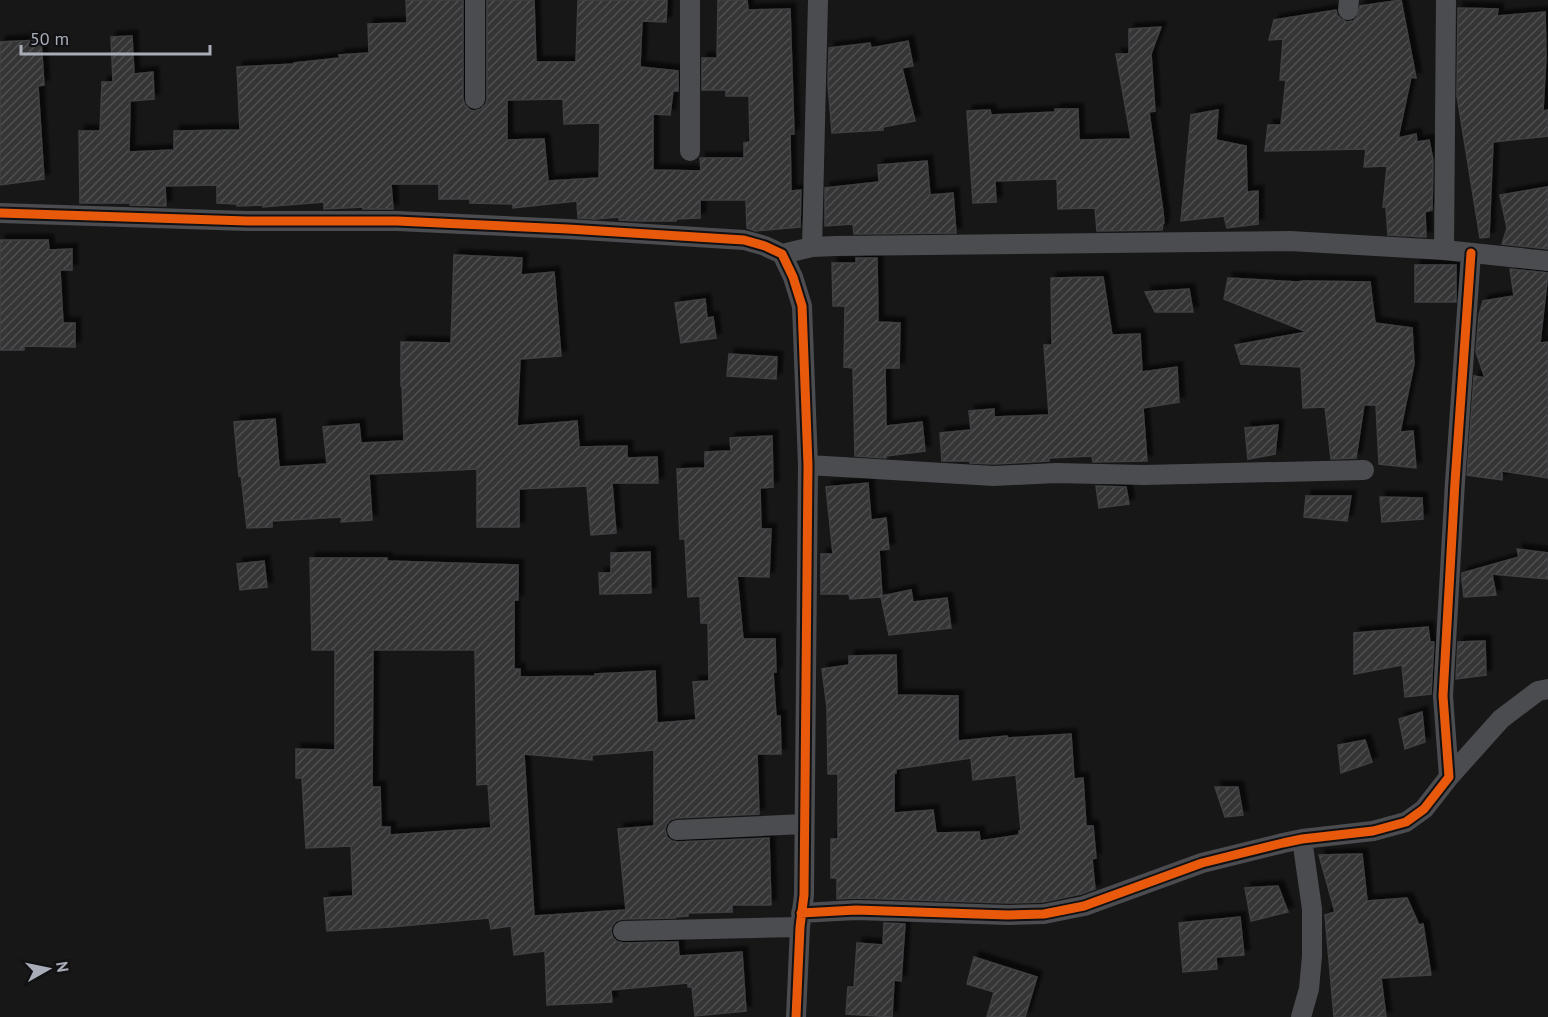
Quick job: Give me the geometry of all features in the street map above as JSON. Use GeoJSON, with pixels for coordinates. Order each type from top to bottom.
{"type":"FeatureCollection","features":[{"type":"Feature","properties":{"kind":"street"},"geometry":{"type":"LineString","coordinates":[[475,0],[475,99]]}},
{"type":"Feature","properties":{"kind":"street"},"geometry":{"type":"LineString","coordinates":[[690,0],[690,151]]}},
{"type":"Feature","properties":{"kind":"street"},"geometry":{"type":"LineString","coordinates":[[812,247],[818,0]]}},
{"type":"Feature","properties":{"kind":"street"},"geometry":{"type":"LineString","coordinates":[[1444,250],[1446,0]]}},
{"type":"Feature","properties":{"kind":"street"},"geometry":{"type":"LineString","coordinates":[[0,213],[247,220],[397,221],[568,229],[744,240],[782,254],[793,276],[802,306],[808,465],[804,895],[796,1017]]}},
{"type":"Feature","properties":{"kind":"street"},"geometry":{"type":"LineString","coordinates":[[782,254],[812,247],[1290,241],[1444,250],[1548,261]]}},
{"type":"Feature","properties":{"kind":"street"},"geometry":{"type":"LineString","coordinates":[[1449,777],[1443,696],[1471,253]]}},
{"type":"Feature","properties":{"kind":"street"},"geometry":{"type":"LineString","coordinates":[[808,465],[994,476],[1056,472],[1144,475],[1364,470]]}},
{"type":"Feature","properties":{"kind":"street"},"geometry":{"type":"LineString","coordinates":[[623,931],[801,920],[856,910],[1044,914],[1084,906],[1202,863],[1302,839],[1373,831],[1406,822],[1424,809],[1449,777],[1501,719],[1538,691],[1548,689]]}},
{"type":"Feature","properties":{"kind":"street"},"geometry":{"type":"LineString","coordinates":[[677,830],[804,824]]}},
{"type":"Feature","properties":{"kind":"street"},"geometry":{"type":"LineString","coordinates":[[1301,1017],[1309,989],[1312,956],[1311,909],[1302,839]]}},
{"type":"Feature","properties":{"kind":"building"},"geometry":{"type":"Polygon","coordinates":[[[406,0],[463,0],[463,99],[465,105],[474,111],[481,109],[487,99],[487,0],[534,0],[536,62],[576,62],[578,0],[667,0],[666,22],[642,21],[640,67],[678,71],[678,91],[673,91],[670,115],[653,114],[653,170],[701,171],[700,158],[744,158],[744,143],[750,142],[749,96],[726,96],[726,90],[702,90],[702,58],[717,58],[718,0],[747,0],[748,10],[790,9],[794,134],[790,134],[791,191],[801,190],[800,227],[755,231],[747,228],[746,200],[700,200],[700,218],[676,219],[676,221],[619,220],[619,217],[595,219],[578,218],[577,201],[513,208],[513,204],[470,203],[470,199],[439,199],[439,184],[391,184],[393,209],[363,209],[363,207],[324,209],[324,202],[263,207],[263,205],[237,206],[237,204],[217,203],[217,185],[165,186],[166,206],[80,203],[79,131],[100,131],[102,82],[113,82],[111,37],[132,36],[134,74],[153,72],[154,99],[130,101],[129,152],[174,150],[174,131],[240,130],[237,67],[294,64],[340,58],[339,55],[369,53],[368,24],[407,23],[406,0]],[[563,99],[507,100],[507,140],[544,139],[548,181],[599,178],[600,123],[564,124],[563,99]]]}},
{"type":"Feature","properties":{"kind":"building"},"geometry":{"type":"Polygon","coordinates":[[[1401,0],[1416,78],[1411,77],[1398,138],[1416,134],[1417,142],[1429,140],[1433,160],[1432,210],[1425,212],[1426,237],[1388,235],[1386,207],[1383,207],[1387,166],[1364,167],[1366,149],[1265,151],[1268,125],[1281,125],[1286,80],[1280,80],[1283,39],[1269,40],[1274,20],[1336,10],[1337,15],[1347,22],[1357,17],[1360,6],[1401,0]]]}},
{"type":"Feature","properties":{"kind":"building"},"geometry":{"type":"Polygon","coordinates":[[[1458,8],[1498,9],[1497,16],[1545,12],[1546,56],[1543,111],[1548,110],[1548,136],[1493,142],[1489,237],[1480,238],[1457,96],[1458,8]]]}},
{"type":"Feature","properties":{"kind":"building"},"geometry":{"type":"Polygon","coordinates":[[[1161,27],[1151,54],[1155,111],[1149,112],[1163,212],[1162,230],[1097,231],[1095,208],[1058,209],[1057,179],[995,181],[996,202],[973,203],[967,111],[990,110],[991,115],[1078,109],[1079,140],[1131,139],[1116,54],[1129,54],[1129,29],[1161,27]]]}},
{"type":"Feature","properties":{"kind":"building"},"geometry":{"type":"Polygon","coordinates":[[[41,40],[44,85],[38,86],[44,179],[0,185],[0,42],[41,40]]]}},
{"type":"Feature","properties":{"kind":"building"},"geometry":{"type":"Polygon","coordinates":[[[908,41],[913,66],[902,68],[915,121],[883,127],[883,130],[832,133],[828,84],[829,48],[870,43],[871,48],[908,41]]]}},
{"type":"Feature","properties":{"kind":"building"},"geometry":{"type":"Polygon","coordinates":[[[1218,110],[1216,140],[1246,146],[1247,192],[1258,191],[1258,224],[1227,228],[1224,216],[1181,221],[1191,115],[1218,110]]]}},
{"type":"Feature","properties":{"kind":"building"},"geometry":{"type":"Polygon","coordinates":[[[927,161],[930,195],[953,193],[956,233],[854,234],[853,224],[825,226],[825,188],[879,182],[878,165],[927,161]]]}},
{"type":"Feature","properties":{"kind":"building"},"geometry":{"type":"Polygon","coordinates":[[[1548,187],[1548,249],[1502,244],[1507,228],[1500,195],[1548,187]]]}},
{"type":"Feature","properties":{"kind":"building"},"geometry":{"type":"Polygon","coordinates":[[[0,240],[48,240],[49,250],[72,249],[72,270],[60,270],[63,323],[75,323],[75,347],[24,346],[24,350],[0,350],[0,240]]]}},
{"type":"Feature","properties":{"kind":"building"},"geometry":{"type":"Polygon","coordinates":[[[454,255],[522,258],[521,275],[554,272],[561,356],[520,359],[517,426],[577,421],[579,447],[627,446],[627,458],[657,457],[658,483],[612,483],[616,533],[591,535],[587,486],[519,489],[519,527],[477,527],[477,469],[369,474],[372,520],[341,522],[342,517],[272,521],[272,527],[247,528],[234,422],[275,419],[279,467],[327,464],[323,427],[359,424],[361,443],[404,441],[401,342],[451,343],[454,255]]]}},
{"type":"Feature","properties":{"kind":"building"},"geometry":{"type":"Polygon","coordinates":[[[856,258],[877,258],[878,322],[900,323],[899,368],[885,368],[886,426],[922,422],[925,451],[886,456],[886,458],[855,456],[853,368],[844,367],[845,306],[833,306],[832,263],[856,263],[856,258]]]}},
{"type":"Feature","properties":{"kind":"building"},"geometry":{"type":"Polygon","coordinates":[[[1415,265],[1456,265],[1456,302],[1415,302],[1415,265]]]}},
{"type":"Feature","properties":{"kind":"building"},"geometry":{"type":"Polygon","coordinates":[[[1510,269],[1548,273],[1540,343],[1548,342],[1548,478],[1502,471],[1502,480],[1467,475],[1474,376],[1485,378],[1476,352],[1479,315],[1483,301],[1514,296],[1510,269]]]}},
{"type":"Feature","properties":{"kind":"building"},"geometry":{"type":"Polygon","coordinates":[[[1103,277],[1112,335],[1140,334],[1142,372],[1177,367],[1179,402],[1143,408],[1147,461],[1093,462],[1092,456],[994,464],[942,461],[940,433],[971,430],[969,411],[994,409],[994,417],[1049,415],[1044,345],[1052,345],[1051,278],[1103,277]]]}},
{"type":"Feature","properties":{"kind":"building"},"geometry":{"type":"Polygon","coordinates":[[[1228,278],[1298,282],[1370,282],[1375,323],[1412,328],[1414,364],[1400,432],[1413,431],[1416,468],[1379,464],[1376,405],[1364,405],[1356,458],[1331,459],[1325,407],[1303,408],[1301,367],[1241,364],[1235,345],[1307,332],[1224,299],[1228,278]]]}},
{"type":"Feature","properties":{"kind":"building"},"geometry":{"type":"Polygon","coordinates":[[[1189,289],[1193,312],[1155,312],[1145,292],[1189,289]]]}},
{"type":"Feature","properties":{"kind":"building"},"geometry":{"type":"Polygon","coordinates":[[[705,299],[707,318],[713,317],[716,338],[681,343],[675,303],[705,299]]]}},
{"type":"Feature","properties":{"kind":"building"},"geometry":{"type":"Polygon","coordinates":[[[729,354],[777,357],[776,379],[727,376],[729,354]]]}},
{"type":"Feature","properties":{"kind":"building"},"geometry":{"type":"Polygon","coordinates":[[[1278,425],[1275,454],[1248,459],[1245,428],[1278,425]]]}},
{"type":"Feature","properties":{"kind":"building"},"geometry":{"type":"Polygon","coordinates":[[[772,436],[773,487],[760,488],[761,529],[771,529],[769,577],[737,576],[743,639],[775,639],[776,672],[773,672],[776,716],[780,716],[781,754],[757,754],[759,814],[676,818],[670,820],[665,830],[667,837],[678,842],[769,838],[771,905],[732,905],[732,912],[688,913],[688,916],[675,918],[622,919],[616,921],[611,931],[613,938],[623,943],[678,942],[679,956],[742,952],[746,1011],[695,1016],[692,987],[688,987],[688,983],[611,990],[612,1002],[547,1005],[545,951],[514,955],[511,926],[491,929],[489,918],[327,931],[324,898],[353,896],[351,846],[306,848],[302,778],[296,778],[296,749],[335,750],[335,650],[312,650],[310,558],[387,558],[387,561],[518,565],[518,600],[514,600],[514,669],[520,669],[520,677],[595,676],[595,674],[655,671],[657,723],[696,720],[693,682],[709,681],[708,623],[701,623],[700,596],[688,597],[685,539],[680,539],[677,469],[705,468],[705,452],[731,451],[730,438],[772,436]],[[373,650],[372,787],[380,787],[381,827],[390,827],[390,835],[491,828],[488,784],[477,785],[475,650],[373,650]],[[654,750],[592,755],[592,760],[524,754],[534,916],[626,910],[618,829],[654,826],[654,750]]]}},
{"type":"Feature","properties":{"kind":"building"},"geometry":{"type":"Polygon","coordinates":[[[868,483],[871,520],[886,518],[889,549],[879,550],[882,596],[911,590],[913,602],[947,598],[951,628],[889,635],[881,597],[850,599],[849,594],[821,594],[821,554],[833,554],[826,487],[868,483]]]}},
{"type":"Feature","properties":{"kind":"building"},"geometry":{"type":"Polygon","coordinates":[[[1096,486],[1126,487],[1129,504],[1099,508],[1096,486]]]}},
{"type":"Feature","properties":{"kind":"building"},"geometry":{"type":"Polygon","coordinates":[[[1306,496],[1351,496],[1347,521],[1304,517],[1306,496]]]}},
{"type":"Feature","properties":{"kind":"building"},"geometry":{"type":"Polygon","coordinates":[[[1380,497],[1422,498],[1423,519],[1382,522],[1380,497]]]}},
{"type":"Feature","properties":{"kind":"building"},"geometry":{"type":"Polygon","coordinates":[[[1517,549],[1548,553],[1548,579],[1492,574],[1496,595],[1464,597],[1462,573],[1519,557],[1517,549]]]}},
{"type":"Feature","properties":{"kind":"building"},"geometry":{"type":"Polygon","coordinates":[[[650,552],[651,593],[600,594],[599,573],[611,573],[611,553],[650,552]]]}},
{"type":"Feature","properties":{"kind":"building"},"geometry":{"type":"Polygon","coordinates":[[[264,561],[267,587],[240,590],[237,564],[264,561]]]}},
{"type":"Feature","properties":{"kind":"building"},"geometry":{"type":"Polygon","coordinates":[[[1428,627],[1430,642],[1434,642],[1431,694],[1405,697],[1402,665],[1354,674],[1354,633],[1428,627]]]}},
{"type":"Feature","properties":{"kind":"building"},"geometry":{"type":"Polygon","coordinates":[[[1485,641],[1486,675],[1456,679],[1458,642],[1485,641]]]}},
{"type":"Feature","properties":{"kind":"building"},"geometry":{"type":"Polygon","coordinates":[[[896,655],[897,695],[958,696],[958,741],[1007,736],[1008,738],[1071,734],[1074,779],[1083,778],[1086,826],[1093,826],[1096,858],[1092,859],[1095,889],[1043,902],[837,899],[837,878],[831,878],[831,839],[838,839],[838,774],[828,774],[827,708],[822,669],[849,665],[849,656],[896,655]],[[971,758],[896,769],[894,773],[894,813],[933,810],[936,833],[979,832],[980,841],[1019,835],[1021,831],[1016,775],[973,780],[971,758]]]}},
{"type":"Feature","properties":{"kind":"building"},"geometry":{"type":"Polygon","coordinates":[[[1422,712],[1425,742],[1405,749],[1399,719],[1422,712]]]}},
{"type":"Feature","properties":{"kind":"building"},"geometry":{"type":"Polygon","coordinates":[[[1365,740],[1372,762],[1341,773],[1338,745],[1365,740]]]}},
{"type":"Feature","properties":{"kind":"building"},"geometry":{"type":"Polygon","coordinates":[[[1215,787],[1238,787],[1243,815],[1225,817],[1215,787]]]}},
{"type":"Feature","properties":{"kind":"building"},"geometry":{"type":"Polygon","coordinates":[[[1362,854],[1367,901],[1407,898],[1419,925],[1423,924],[1431,975],[1381,978],[1386,1017],[1334,1017],[1325,915],[1335,912],[1319,855],[1362,854]]]}},
{"type":"Feature","properties":{"kind":"building"},"geometry":{"type":"Polygon","coordinates":[[[1278,886],[1288,912],[1251,921],[1245,888],[1278,886]]]}},
{"type":"Feature","properties":{"kind":"building"},"geometry":{"type":"Polygon","coordinates":[[[1240,917],[1244,955],[1216,957],[1217,969],[1183,972],[1179,923],[1240,917]]]}},
{"type":"Feature","properties":{"kind":"building"},"geometry":{"type":"Polygon","coordinates":[[[884,923],[905,924],[901,981],[894,980],[892,1017],[846,1014],[848,987],[854,987],[857,943],[883,945],[884,923]]]}},
{"type":"Feature","properties":{"kind":"building"},"geometry":{"type":"Polygon","coordinates":[[[974,957],[1037,977],[1025,1017],[987,1017],[994,992],[967,984],[974,957]]]}},
{"type":"Feature","properties":{"kind":"cycle path"},"geometry":{"type":"LineString","coordinates":[[0,213],[247,221],[397,221],[568,229],[744,240],[782,254],[793,277],[802,306],[808,465],[804,895],[800,927],[796,1017]]}},
{"type":"Feature","properties":{"kind":"cycle path"},"geometry":{"type":"LineString","coordinates":[[801,913],[856,910],[1044,914],[1084,906],[1202,863],[1302,839],[1373,831],[1406,822],[1424,809],[1449,777],[1443,696],[1471,253]]}}]}
